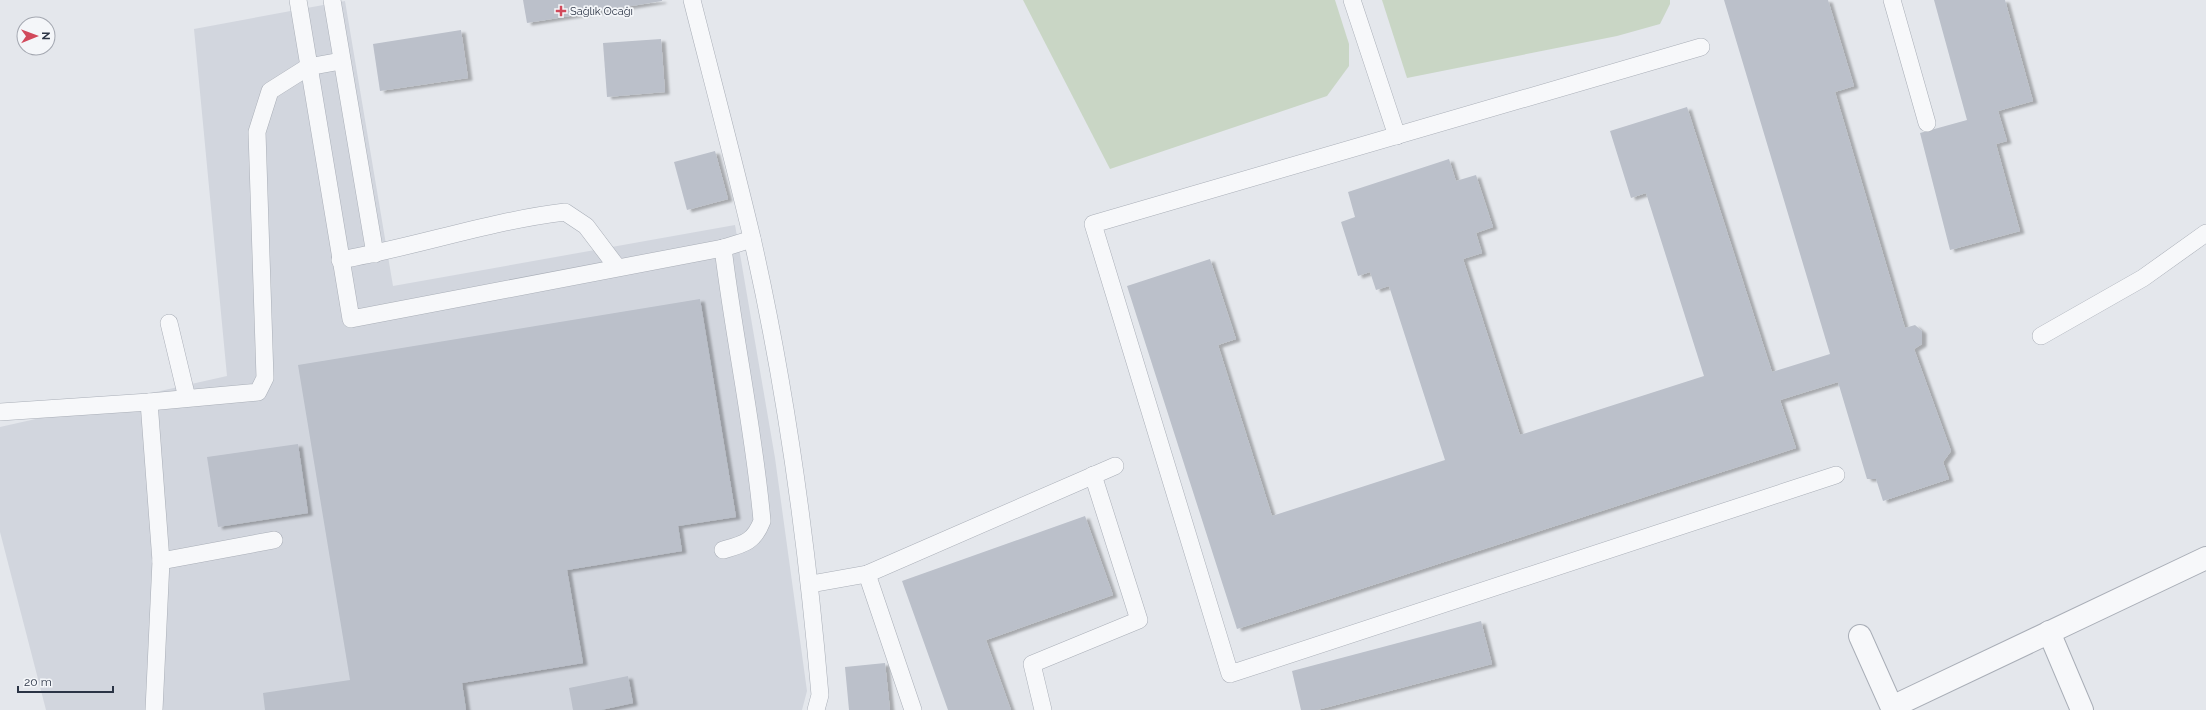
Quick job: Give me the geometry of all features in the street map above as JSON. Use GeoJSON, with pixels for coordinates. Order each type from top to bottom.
{"type":"FeatureCollection","features":[{"type":"Feature","properties":{"kind":"street"},"geometry":{"type":"LineString","coordinates":[[1860,636],[1892,708],[2206,558]]}},
{"type":"Feature","properties":{"kind":"street"},"geometry":{"type":"LineString","coordinates":[[2049,632],[2082,710]]}},
{"type":"Feature","properties":{"kind":"lane"},"geometry":{"type":"LineString","coordinates":[[298,0],[308,68],[351,319],[617,267],[723,248],[752,239]]}},
{"type":"Feature","properties":{"kind":"lane"},"geometry":{"type":"LineString","coordinates":[[332,0],[341,61],[375,254]]}},
{"type":"Feature","properties":{"kind":"lane"},"geometry":{"type":"LineString","coordinates":[[692,0],[752,239],[781,390],[811,584],[820,695],[816,710]]}},
{"type":"Feature","properties":{"kind":"lane"},"geometry":{"type":"LineString","coordinates":[[1352,0],[1397,136]]}},
{"type":"Feature","properties":{"kind":"lane"},"geometry":{"type":"LineString","coordinates":[[1892,0],[1927,123]]}},
{"type":"Feature","properties":{"kind":"lane"},"geometry":{"type":"LineString","coordinates":[[1701,47],[1093,224],[1230,674],[1836,475]]}},
{"type":"Feature","properties":{"kind":"lane"},"geometry":{"type":"LineString","coordinates":[[0,412],[149,402],[258,392],[265,378],[257,132],[270,91],[308,68],[341,61]]}},
{"type":"Feature","properties":{"kind":"lane"},"geometry":{"type":"LineString","coordinates":[[340,260],[375,254],[534,216],[565,212],[586,226],[617,267]]}},
{"type":"Feature","properties":{"kind":"lane"},"geometry":{"type":"LineString","coordinates":[[2041,336],[2143,278],[2206,234]]}},
{"type":"Feature","properties":{"kind":"lane"},"geometry":{"type":"LineString","coordinates":[[723,248],[733,325],[754,449],[762,521],[757,532],[746,543],[723,550]]}},
{"type":"Feature","properties":{"kind":"lane"},"geometry":{"type":"LineString","coordinates":[[169,323],[187,398]]}},
{"type":"Feature","properties":{"kind":"lane"},"geometry":{"type":"LineString","coordinates":[[149,402],[161,561],[154,710]]}},
{"type":"Feature","properties":{"kind":"lane"},"geometry":{"type":"LineString","coordinates":[[811,584],[867,574],[1115,466]]}},
{"type":"Feature","properties":{"kind":"lane"},"geometry":{"type":"LineString","coordinates":[[1043,710],[1032,664],[1139,620],[1093,475]]}},
{"type":"Feature","properties":{"kind":"lane"},"geometry":{"type":"LineString","coordinates":[[161,561],[274,540]]}},
{"type":"Feature","properties":{"kind":"lane"},"geometry":{"type":"LineString","coordinates":[[867,574],[913,710]]}},
{"type":"Feature","properties":{"kind":"shaded area"},"geometry":{"type":"Polygon","coordinates":[[[345,1],[393,286],[735,225],[775,458],[807,691],[802,710],[46,710],[0,532],[0,427],[227,376],[194,29],[345,1]]]}},
{"type":"Feature","properties":{"kind":"green space"},"geometry":{"type":"Polygon","coordinates":[[[1023,0],[1335,0],[1349,44],[1349,66],[1327,96],[1110,169],[1023,0]]]}},
{"type":"Feature","properties":{"kind":"green space"},"geometry":{"type":"Polygon","coordinates":[[[1382,0],[1670,0],[1670,4],[1660,24],[1617,36],[1407,78],[1382,0]]]}},
{"type":"Feature","properties":{"kind":"building","name":"Sağlık Ocağı"},"geometry":{"type":"Polygon","coordinates":[[[523,0],[662,0],[662,1],[527,23],[523,0]]]}},
{"type":"Feature","properties":{"kind":"building"},"geometry":{"type":"Polygon","coordinates":[[[1724,0],[1828,0],[1854,86],[1835,92],[1905,328],[1915,325],[1922,331],[1922,344],[1914,349],[1951,451],[1943,462],[1949,479],[1883,501],[1876,479],[1867,479],[1838,382],[1780,400],[1796,448],[1237,629],[1127,286],[1210,259],[1236,339],[1218,345],[1272,516],[1445,460],[1389,286],[1376,290],[1370,272],[1358,276],[1341,222],[1355,217],[1348,192],[1449,159],[1456,181],[1476,175],[1493,227],[1476,233],[1482,253],[1463,259],[1520,435],[1704,376],[1646,193],[1631,198],[1610,131],[1687,107],[1772,372],[1830,354],[1724,0]]]}},
{"type":"Feature","properties":{"kind":"building"},"geometry":{"type":"Polygon","coordinates":[[[1934,0],[2005,0],[2033,101],[1998,111],[2007,141],[1996,144],[2020,231],[1950,250],[1920,133],[1967,120],[1934,0]]]}},
{"type":"Feature","properties":{"kind":"building"},"geometry":{"type":"Polygon","coordinates":[[[461,30],[468,78],[380,91],[373,44],[461,30]]]}},
{"type":"Feature","properties":{"kind":"building"},"geometry":{"type":"Polygon","coordinates":[[[661,39],[665,92],[607,97],[603,43],[661,39]]]}},
{"type":"Feature","properties":{"kind":"building"},"geometry":{"type":"Polygon","coordinates":[[[715,151],[728,199],[687,210],[674,162],[715,151]]]}},
{"type":"Feature","properties":{"kind":"building"},"geometry":{"type":"Polygon","coordinates":[[[700,299],[736,517],[678,526],[682,551],[567,570],[583,663],[462,683],[466,710],[265,710],[263,693],[350,680],[298,365],[700,299]]]}},
{"type":"Feature","properties":{"kind":"building"},"geometry":{"type":"Polygon","coordinates":[[[298,444],[308,513],[218,527],[207,457],[298,444]]]}},
{"type":"Feature","properties":{"kind":"building"},"geometry":{"type":"Polygon","coordinates":[[[1085,516],[1113,595],[986,640],[1011,710],[948,710],[902,581],[1085,516]]]}},
{"type":"Feature","properties":{"kind":"building"},"geometry":{"type":"Polygon","coordinates":[[[1481,621],[1492,664],[1317,710],[1301,710],[1292,671],[1481,621]]]}},
{"type":"Feature","properties":{"kind":"building"},"geometry":{"type":"Polygon","coordinates":[[[885,663],[890,710],[849,710],[845,667],[885,663]]]}},
{"type":"Feature","properties":{"kind":"building"},"geometry":{"type":"Polygon","coordinates":[[[628,676],[633,703],[601,710],[573,710],[569,688],[628,676]]]}},
{"type":"Feature","properties":{"kind":"place","name":"Sağlık Ocağı"},"geometry":{"type":"Point","coordinates":[561,11]}}]}
